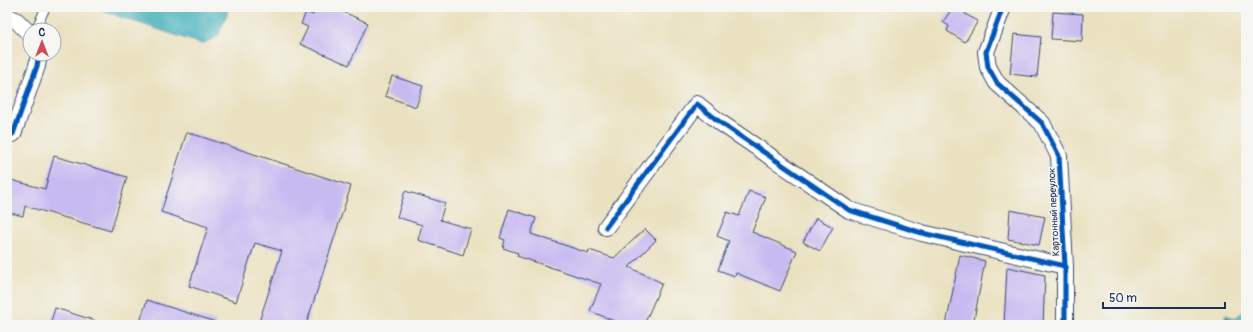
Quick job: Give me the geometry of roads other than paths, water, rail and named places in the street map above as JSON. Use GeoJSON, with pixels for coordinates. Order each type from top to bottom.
{"type":"FeatureCollection","features":[{"type":"Feature","properties":{"kind":"street","name":"Картонный переулок"},"geometry":{"type":"LineString","coordinates":[[1003,7],[986,52],[988,67],[997,84],[1042,124],[1059,156],[1065,266],[1065,325]]}},
{"type":"Feature","properties":{"kind":"street"},"geometry":{"type":"LineString","coordinates":[[7,16],[17,21],[22,26]]}},
{"type":"Feature","properties":{"kind":"street"},"geometry":{"type":"LineString","coordinates":[[14,134],[38,62]]}},
{"type":"Feature","properties":{"kind":"street"},"geometry":{"type":"LineString","coordinates":[[606,227],[697,104],[721,123],[849,210],[922,233],[1065,266]]}},
{"type":"Feature","properties":{"kind":"lane"},"geometry":{"type":"LineString","coordinates":[[39,22],[46,7]]}},
{"type":"Feature","properties":{"kind":"water"},"geometry":{"type":"Polygon","coordinates":[[[98,7],[227,7],[227,14],[218,36],[202,44],[103,11],[98,7]]]}},
{"type":"Feature","properties":{"kind":"water"},"geometry":{"type":"Polygon","coordinates":[[[1246,309],[1246,325],[1222,325],[1226,315],[1234,319],[1246,309]]]}}]}
